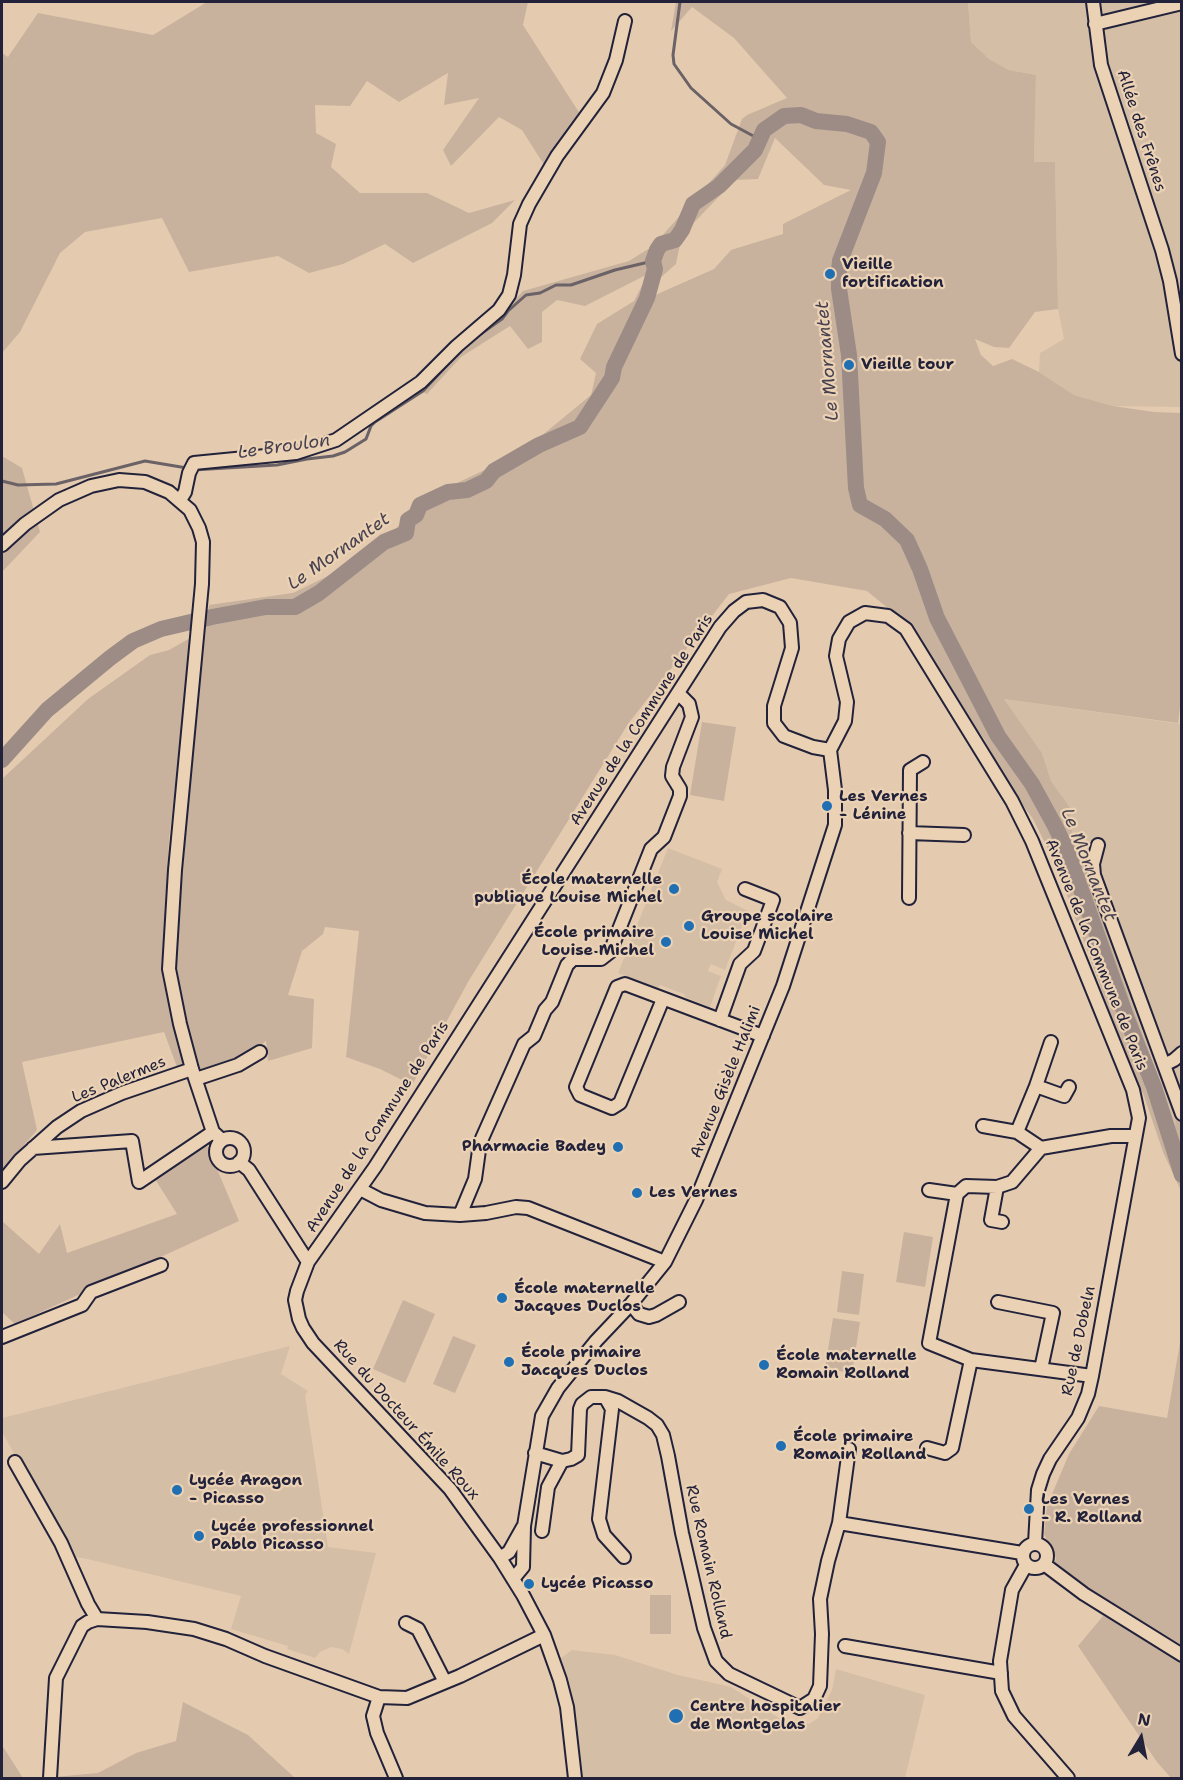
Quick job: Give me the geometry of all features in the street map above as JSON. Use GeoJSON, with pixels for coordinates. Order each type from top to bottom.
{"type":"FeatureCollection","features":[{"type":"Feature","properties":{"kind":"street","name":"Allée des Frênes"},"geometry":{"type":"LineString","coordinates":[[1093,2],[1101,64],[1162,250],[1170,281],[1182,354]]}},
{"type":"Feature","properties":{"kind":"street"},"geometry":{"type":"LineString","coordinates":[[1095,24],[1182,3]]}},
{"type":"Feature","properties":{"kind":"street"},"geometry":{"type":"LineString","coordinates":[[180,500],[185,492],[194,463],[296,453],[336,440],[422,382],[457,346],[500,310],[509,295],[514,275],[520,224],[553,163],[603,93],[616,60],[625,21]]}},
{"type":"Feature","properties":{"kind":"street"},"geometry":{"type":"LineString","coordinates":[[2,545],[52,504],[75,492],[125,479],[145,482],[169,492],[180,500],[195,519],[203,542],[200,612],[175,870],[169,969],[180,1024],[194,1074],[218,1136],[216,1148],[219,1161],[230,1165],[239,1162],[243,1153],[241,1144],[232,1138],[218,1136],[139,1182],[132,1141],[33,1148]]}},
{"type":"Feature","properties":{"kind":"street","name":"Avenue de la Commune de Paris"},"geometry":{"type":"LineString","coordinates":[[308,1262],[360,1190],[720,627],[734,610],[746,602],[763,600],[780,607],[790,623],[792,648],[774,706],[774,723],[784,736],[813,747],[830,750],[845,722],[847,702],[836,656],[839,639],[849,622],[865,613],[888,616],[906,629],[1012,801],[1032,841],[1133,1090],[1139,1118],[1135,1136]]}},
{"type":"Feature","properties":{"kind":"street"},"geometry":{"type":"LineString","coordinates":[[459,1215],[475,1179],[480,1143],[524,1044],[534,1036],[545,1010],[552,1002],[567,965],[580,958],[601,959],[610,952],[651,849],[664,837],[680,796],[680,789],[672,776],[673,767],[692,717],[689,704],[678,693]]}},
{"type":"Feature","properties":{"kind":"street","name":"Avenue Gisèle Halimi"},"geometry":{"type":"LineString","coordinates":[[513,1579],[523,1567],[524,1526],[542,1416],[558,1388],[665,1262],[696,1200],[783,986],[836,825],[830,750]]}},
{"type":"Feature","properties":{"kind":"street"},"geometry":{"type":"LineString","coordinates":[[909,898],[910,770],[923,762]]}},
{"type":"Feature","properties":{"kind":"street"},"geometry":{"type":"LineString","coordinates":[[909,833],[964,835]]}},
{"type":"Feature","properties":{"kind":"street"},"geometry":{"type":"LineString","coordinates":[[1098,845],[1093,864],[1094,875],[1182,1114]]}},
{"type":"Feature","properties":{"kind":"street"},"geometry":{"type":"LineString","coordinates":[[720,1020],[740,964],[754,951],[773,900],[746,889]]}},
{"type":"Feature","properties":{"kind":"street"},"geometry":{"type":"LineString","coordinates":[[663,999],[621,1103],[612,1108],[580,1095],[576,1087],[617,987],[625,984],[763,1036]]}},
{"type":"Feature","properties":{"kind":"street"},"geometry":{"type":"LineString","coordinates":[[1017,1132],[1051,1042]]}},
{"type":"Feature","properties":{"kind":"street","name":"Les Palermes"},"geometry":{"type":"LineString","coordinates":[[2,1182],[33,1148],[57,1127],[81,1111],[123,1093],[238,1065],[260,1052]]}},
{"type":"Feature","properties":{"kind":"street"},"geometry":{"type":"LineString","coordinates":[[1164,1065],[1182,1053]]}},
{"type":"Feature","properties":{"kind":"street"},"geometry":{"type":"LineString","coordinates":[[1036,1086],[1064,1096],[1069,1087]]}},
{"type":"Feature","properties":{"kind":"street"},"geometry":{"type":"LineString","coordinates":[[983,1126],[1017,1132],[1041,1148]]}},
{"type":"Feature","properties":{"kind":"street"},"geometry":{"type":"LineString","coordinates":[[1092,1376],[971,1360],[929,1343],[957,1194],[966,1186],[998,1187],[1012,1182],[1041,1148],[1111,1136],[1135,1136]]}},
{"type":"Feature","properties":{"kind":"street","name":"Rue de Dobeln"},"geometry":{"type":"LineString","coordinates":[[1035,1543],[1038,1490],[1043,1474],[1050,1459],[1078,1418],[1088,1394],[1135,1136]]}},
{"type":"Feature","properties":{"kind":"street"},"geometry":{"type":"LineString","coordinates":[[239,1162],[249,1170],[308,1262]]}},
{"type":"Feature","properties":{"kind":"street"},"geometry":{"type":"LineString","coordinates":[[998,1187],[991,1220],[1002,1222]]}},
{"type":"Feature","properties":{"kind":"street"},"geometry":{"type":"LineString","coordinates":[[360,1190],[381,1200],[425,1213],[459,1215],[486,1213],[516,1206],[528,1208],[665,1262]]}},
{"type":"Feature","properties":{"kind":"street"},"geometry":{"type":"LineString","coordinates":[[929,1190],[957,1194]]}},
{"type":"Feature","properties":{"kind":"street","name":"Rue du Docteur Émile Roux"},"geometry":{"type":"LineString","coordinates":[[308,1262],[295,1299],[303,1328],[314,1343],[437,1473],[505,1555],[513,1579],[544,1635],[560,1680],[567,1707],[575,1779]]}},
{"type":"Feature","properties":{"kind":"street"},"geometry":{"type":"LineString","coordinates":[[2,1337],[82,1305],[91,1292],[161,1266]]}},
{"type":"Feature","properties":{"kind":"street"},"geometry":{"type":"LineString","coordinates":[[631,1304],[639,1314],[649,1317],[656,1316],[679,1302]]}},
{"type":"Feature","properties":{"kind":"street"},"geometry":{"type":"LineString","coordinates":[[998,1302],[1053,1313],[1041,1369]]}},
{"type":"Feature","properties":{"kind":"street"},"geometry":{"type":"LineString","coordinates":[[927,1448],[945,1453],[952,1448],[971,1360]]}},
{"type":"Feature","properties":{"kind":"street"},"geometry":{"type":"LineString","coordinates":[[535,1453],[562,1461],[578,1455],[582,1404],[591,1397],[604,1397],[612,1409],[599,1519],[604,1535],[624,1557]]}},
{"type":"Feature","properties":{"kind":"street","name":"Rue Romain Rolland"},"geometry":{"type":"LineString","coordinates":[[604,1397],[648,1418],[657,1425],[663,1435],[702,1618],[709,1646],[716,1661],[729,1674],[800,1708],[814,1699],[820,1686],[822,1634],[820,1599],[839,1523]]}},
{"type":"Feature","properties":{"kind":"street"},"geometry":{"type":"LineString","coordinates":[[849,1449],[839,1523],[1024,1559],[1036,1568],[1044,1564],[1046,1551],[1035,1543],[1027,1546],[1024,1559],[1012,1590],[1000,1660],[1002,1691],[1014,1716],[1068,1779]]}},
{"type":"Feature","properties":{"kind":"street"},"geometry":{"type":"LineString","coordinates":[[542,1531],[548,1487],[562,1461]]}},
{"type":"Feature","properties":{"kind":"street"},"geometry":{"type":"LineString","coordinates":[[15,1462],[56,1534],[97,1619]]}},
{"type":"Feature","properties":{"kind":"street","name":"Avenue Gisèle Halimi"},"geometry":{"type":"LineString","coordinates":[[505,1555],[524,1526]]}},
{"type":"Feature","properties":{"kind":"street"},"geometry":{"type":"LineString","coordinates":[[505,1555],[517,1552],[524,1556]]}},
{"type":"Feature","properties":{"kind":"street"},"geometry":{"type":"LineString","coordinates":[[1044,1564],[1084,1594],[1182,1655]]}},
{"type":"Feature","properties":{"kind":"street"},"geometry":{"type":"LineString","coordinates":[[50,1779],[53,1764],[56,1678],[82,1626],[97,1619],[147,1622],[194,1629],[379,1696],[407,1698],[544,1635]]}},
{"type":"Feature","properties":{"kind":"street"},"geometry":{"type":"LineString","coordinates":[[406,1623],[418,1629],[445,1682]]}},
{"type":"Feature","properties":{"kind":"street"},"geometry":{"type":"LineString","coordinates":[[845,1646],[1001,1673]]}},
{"type":"Feature","properties":{"kind":"street"},"geometry":{"type":"LineString","coordinates":[[379,1696],[373,1716],[376,1733],[396,1779]]}},
{"type":"Feature","properties":{"kind":"shaded area"},"geometry":{"type":"Polygon","coordinates":[[[207,2],[528,2],[523,25],[582,117],[546,168],[522,130],[499,117],[451,166],[443,150],[479,98],[444,105],[448,73],[399,102],[367,81],[350,106],[315,105],[316,133],[336,144],[331,167],[360,193],[427,193],[469,213],[515,200],[492,223],[413,263],[385,244],[343,264],[309,273],[278,256],[189,272],[162,218],[85,232],[60,253],[20,332],[2,353],[2,53],[8,57],[38,13],[153,35],[207,2]]]}},
{"type":"Feature","properties":{"kind":"shaded area"},"geometry":{"type":"Polygon","coordinates":[[[676,2],[968,2],[971,42],[989,59],[1009,70],[1036,75],[1034,162],[1055,162],[1058,309],[1035,312],[1009,348],[994,347],[975,339],[981,355],[993,366],[1012,359],[1039,372],[1074,395],[1113,406],[1181,413],[1182,707],[1180,707],[1178,723],[1004,699],[1042,753],[1051,781],[1069,806],[1073,839],[1175,1126],[1181,1067],[1181,1191],[1163,1152],[1056,865],[1033,819],[1011,789],[984,739],[907,624],[867,591],[791,578],[729,594],[628,724],[468,982],[412,1085],[380,1069],[346,1057],[359,931],[325,927],[323,934],[302,951],[288,995],[314,999],[312,1048],[268,1061],[266,1041],[246,1057],[199,1072],[196,1062],[177,1067],[164,1032],[22,1062],[37,1130],[2,1171],[2,779],[88,699],[150,655],[169,650],[192,637],[169,840],[166,910],[171,911],[209,605],[293,593],[336,572],[396,529],[425,498],[508,459],[540,437],[591,395],[596,373],[580,359],[597,324],[634,301],[648,274],[585,306],[557,300],[542,312],[542,342],[528,349],[510,326],[461,357],[427,394],[421,391],[459,347],[498,318],[523,291],[629,261],[653,246],[725,165],[742,119],[787,98],[734,38],[692,7],[671,31],[676,2]],[[775,138],[758,179],[735,180],[682,235],[676,264],[659,279],[653,296],[714,269],[731,250],[783,234],[783,224],[851,190],[824,185],[775,138]]]}},
{"type":"Feature","properties":{"kind":"shaded area"},"geometry":{"type":"Polygon","coordinates":[[[968,2],[1181,2],[1181,413],[1180,407],[1113,406],[1074,395],[1039,372],[1040,353],[1064,339],[1058,309],[1055,162],[1034,162],[1036,75],[1009,70],[989,59],[971,42],[968,2]]]}},
{"type":"Feature","properties":{"kind":"shaded area"},"geometry":{"type":"Polygon","coordinates":[[[2,456],[22,468],[40,532],[2,572],[2,456]]]}},
{"type":"Feature","properties":{"kind":"shaded area"},"geometry":{"type":"Polygon","coordinates":[[[1004,699],[1181,724],[1182,1067],[1175,1128],[1073,839],[1069,806],[1051,781],[1042,753],[1004,699]]]}},
{"type":"Feature","properties":{"kind":"shaded area"},"geometry":{"type":"Polygon","coordinates":[[[702,722],[736,727],[724,801],[690,795],[702,722]]]}},
{"type":"Feature","properties":{"kind":"shaded area","name":"Groupe scolaire Louise Michel"},"geometry":{"type":"Polygon","coordinates":[[[668,848],[722,869],[717,882],[726,900],[748,911],[725,970],[711,964],[708,971],[721,976],[710,1007],[660,985],[658,988],[618,973],[668,848]]]}},
{"type":"Feature","properties":{"kind":"shaded area"},"geometry":{"type":"Polygon","coordinates":[[[206,1143],[239,1221],[15,1324],[2,1312],[2,1221],[39,1254],[60,1224],[67,1253],[177,1214],[155,1179],[206,1143]]]}},
{"type":"Feature","properties":{"kind":"shaded area"},"geometry":{"type":"Polygon","coordinates":[[[904,1232],[933,1237],[925,1287],[896,1282],[904,1232]]]}},
{"type":"Feature","properties":{"kind":"shaded area"},"geometry":{"type":"Polygon","coordinates":[[[842,1271],[864,1274],[859,1315],[837,1312],[842,1271]]]}},
{"type":"Feature","properties":{"kind":"shaded area"},"geometry":{"type":"Polygon","coordinates":[[[403,1300],[435,1314],[405,1383],[373,1369],[403,1300]]]}},
{"type":"Feature","properties":{"kind":"shaded area"},"geometry":{"type":"Polygon","coordinates":[[[833,1318],[860,1322],[852,1373],[825,1369],[833,1318]]]}},
{"type":"Feature","properties":{"kind":"shaded area"},"geometry":{"type":"Polygon","coordinates":[[[453,1336],[476,1345],[455,1393],[433,1384],[453,1336]]]}},
{"type":"Feature","properties":{"kind":"shaded area"},"geometry":{"type":"Polygon","coordinates":[[[1181,1337],[1181,1778],[1171,1778],[1157,1762],[1078,1646],[1103,1616],[1050,1579],[1056,1558],[1044,1534],[1047,1506],[1069,1454],[1099,1406],[1167,1418],[1181,1337]]]}},
{"type":"Feature","properties":{"kind":"shaded area","name":"Lycée Aragon - Picasso"},"geometry":{"type":"Polygon","coordinates":[[[290,1346],[281,1374],[308,1391],[305,1395],[328,1547],[376,1553],[349,1654],[342,1649],[331,1647],[320,1652],[315,1658],[287,1649],[288,1646],[231,1629],[241,1596],[72,1557],[2,1432],[2,1418],[290,1346]]]}},
{"type":"Feature","properties":{"kind":"shaded area"},"geometry":{"type":"Polygon","coordinates":[[[650,1595],[671,1595],[671,1634],[650,1634],[650,1595]]]}},
{"type":"Feature","properties":{"kind":"shaded area","name":"Centre hospitalier de Montgelas"},"geometry":{"type":"Polygon","coordinates":[[[572,1650],[615,1655],[678,1675],[731,1687],[785,1722],[794,1724],[809,1724],[818,1718],[832,1690],[836,1669],[925,1695],[905,1778],[583,1778],[575,1710],[561,1658],[572,1650]]]}},
{"type":"Feature","properties":{"kind":"shaded area"},"geometry":{"type":"Polygon","coordinates":[[[183,1702],[248,1735],[295,1778],[43,1778],[98,1773],[136,1753],[176,1741],[183,1702]]]}},
{"type":"Feature","properties":{"kind":"shaded area"},"geometry":{"type":"Polygon","coordinates":[[[2,1745],[23,1778],[2,1778],[2,1745]]]}},
{"type":"Feature","properties":{"kind":"waterway"},"geometry":{"type":"LineString","coordinates":[[680,2],[673,55],[674,64],[691,88],[731,124],[759,139]]}},
{"type":"Feature","properties":{"kind":"waterway","name":"Le Mornantet"},"geometry":{"type":"LineString","coordinates":[[2,760],[47,710],[133,641],[161,629],[212,617],[266,607],[295,607],[319,593],[384,542],[406,533],[408,520],[416,515],[420,505],[448,492],[467,490],[486,481],[494,471],[539,445],[580,427],[612,378],[614,367],[647,298],[655,269],[653,261],[657,250],[661,244],[675,240],[693,204],[719,186],[755,150],[764,130],[784,116],[801,115],[816,121],[847,124],[871,132],[878,142],[874,173],[840,261],[839,271],[839,289],[849,355],[856,488],[860,505],[885,519],[907,540],[937,618],[998,736],[1032,784],[1068,853],[1127,1019],[1154,1087],[1182,1175]]}},
{"type":"Feature","properties":{"kind":"waterway","name":"Le Broulon"},"geometry":{"type":"LineString","coordinates":[[475,338],[502,319],[526,295],[540,293],[556,285],[571,285],[615,270],[653,261]]}},
{"type":"Feature","properties":{"kind":"waterway","name":"Le Broulon"},"geometry":{"type":"LineString","coordinates":[[193,470],[277,465],[345,452],[366,439],[375,422],[423,391],[463,348]]}},
{"type":"Feature","properties":{"kind":"waterway","name":"Le Broulon"},"geometry":{"type":"LineString","coordinates":[[2,481],[18,485],[56,484],[145,461],[187,468]]}},
{"type":"Feature","properties":{"kind":"place","name":"Vieille fortification"},"geometry":{"type":"Point","coordinates":[830,274]}},
{"type":"Feature","properties":{"kind":"place","name":"Vieille tour"},"geometry":{"type":"Point","coordinates":[849,365]}},
{"type":"Feature","properties":{"kind":"place","name":"Les Vernes - Lénine"},"geometry":{"type":"Point","coordinates":[827,806]}},
{"type":"Feature","properties":{"kind":"place","name":"École maternelle publique Louise Michel"},"geometry":{"type":"Point","coordinates":[674,889]}},
{"type":"Feature","properties":{"kind":"place","name":"Groupe scolaire Louise Michel"},"geometry":{"type":"Point","coordinates":[689,926]}},
{"type":"Feature","properties":{"kind":"place","name":"École primaire Louise Michel"},"geometry":{"type":"Point","coordinates":[666,942]}},
{"type":"Feature","properties":{"kind":"place","name":"Pharmacie Badey"},"geometry":{"type":"Point","coordinates":[618,1147]}},
{"type":"Feature","properties":{"kind":"place","name":"Les Vernes"},"geometry":{"type":"Point","coordinates":[637,1193]}},
{"type":"Feature","properties":{"kind":"place","name":"École maternelle Jacques Duclos"},"geometry":{"type":"Point","coordinates":[502,1298]}},
{"type":"Feature","properties":{"kind":"place","name":"École primaire Jacques Duclos"},"geometry":{"type":"Point","coordinates":[509,1362]}},
{"type":"Feature","properties":{"kind":"place","name":"École maternelle Romain Rolland"},"geometry":{"type":"Point","coordinates":[764,1365]}},
{"type":"Feature","properties":{"kind":"place","name":"École primaire Romain Rolland"},"geometry":{"type":"Point","coordinates":[781,1446]}},
{"type":"Feature","properties":{"kind":"place","name":"Lycée Aragon - Picasso"},"geometry":{"type":"Point","coordinates":[177,1490]}},
{"type":"Feature","properties":{"kind":"place","name":"Les Vernes - R. Rolland"},"geometry":{"type":"Point","coordinates":[1029,1509]}},
{"type":"Feature","properties":{"kind":"place","name":"Lycée professionnel Pablo Picasso"},"geometry":{"type":"Point","coordinates":[199,1536]}},
{"type":"Feature","properties":{"kind":"place","name":"Lycée Picasso"},"geometry":{"type":"Point","coordinates":[529,1584]}},
{"type":"Feature","properties":{"kind":"place","name":"Centre hospitalier de Montgelas"},"geometry":{"type":"Point","coordinates":[676,1716]}}]}
